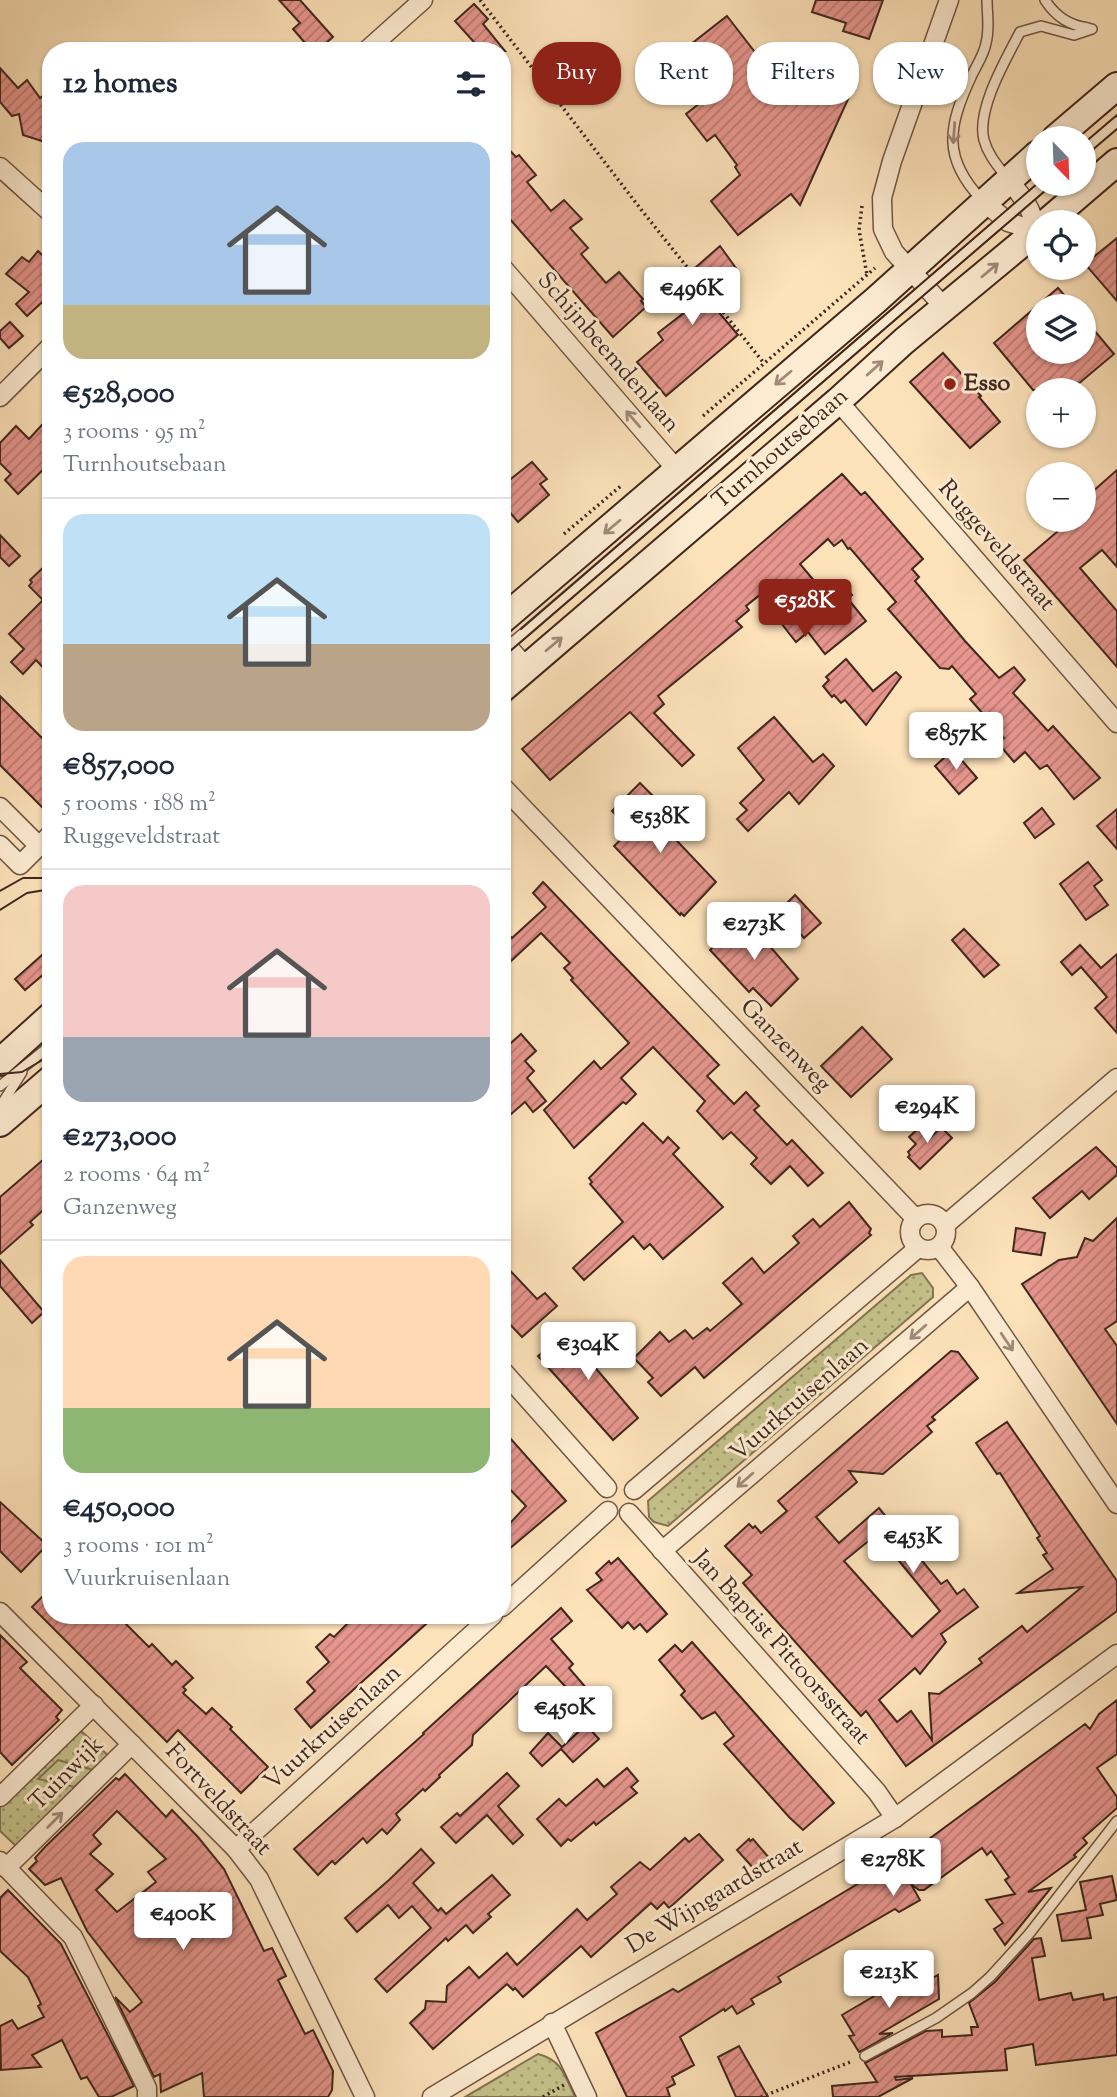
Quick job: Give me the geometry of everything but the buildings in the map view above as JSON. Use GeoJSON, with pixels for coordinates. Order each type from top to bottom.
{"type":"FeatureCollection","features":[{"type":"Feature","properties":{"kind":"main road"},"geometry":{"type":"LineString","coordinates":[[1070,126],[1117,86]]}},
{"type":"Feature","properties":{"kind":"main road","name":"Turnhoutsebaan"},"geometry":{"type":"LineString","coordinates":[[1061,210],[1117,162]]}},
{"type":"Feature","properties":{"kind":"main road","name":"Turnhoutsebaan"},"geometry":{"type":"LineString","coordinates":[[511,612],[678,471],[771,372],[876,300],[1026,164]]}},
{"type":"Feature","properties":{"kind":"main road","name":"Turnhoutsebaan"},"geometry":{"type":"LineString","coordinates":[[511,681],[1026,240]]}},
{"type":"Feature","properties":{"kind":"main road"},"geometry":{"type":"LineString","coordinates":[[0,1062],[42,1024]]}},
{"type":"Feature","properties":{"kind":"main road"},"geometry":{"type":"LineString","coordinates":[[0,1123],[42,1087]]}},
{"type":"Feature","properties":{"kind":"street"},"geometry":{"type":"LineString","coordinates":[[376,42],[423,0]]}},
{"type":"Feature","properties":{"kind":"street"},"geometry":{"type":"LineString","coordinates":[[945,308],[909,269],[883,229],[882,198],[948,0]]}},
{"type":"Feature","properties":{"kind":"street"},"geometry":{"type":"LineString","coordinates":[[0,167],[42,205]]}},
{"type":"Feature","properties":{"kind":"street"},"geometry":{"type":"LineString","coordinates":[[1008,179],[1031,210]]}},
{"type":"Feature","properties":{"kind":"street"},"geometry":{"type":"LineString","coordinates":[[983,201],[1004,219],[1026,227]]}},
{"type":"Feature","properties":{"kind":"street","name":"Schijnbeemdenlaan"},"geometry":{"type":"LineString","coordinates":[[511,277],[678,471]]}},
{"type":"Feature","properties":{"kind":"street"},"geometry":{"type":"LineString","coordinates":[[0,397],[42,355]]}},
{"type":"Feature","properties":{"kind":"street","name":"Ruggeveldstraat"},"geometry":{"type":"LineString","coordinates":[[838,401],[1117,723]]}},
{"type":"Feature","properties":{"kind":"street","name":"Turnhoutsebaan"},"geometry":{"type":"LineString","coordinates":[[511,653],[526,667]]}},
{"type":"Feature","properties":{"kind":"street","name":"Ganzenweg"},"geometry":{"type":"LineString","coordinates":[[511,795],[916,1219]]}},
{"type":"Feature","properties":{"kind":"street"},"geometry":{"type":"LineString","coordinates":[[0,807],[42,838]]}},
{"type":"Feature","properties":{"kind":"street"},"geometry":{"type":"LineString","coordinates":[[0,845],[20,865],[42,843]]}},
{"type":"Feature","properties":{"kind":"street"},"geometry":{"type":"LineString","coordinates":[[944,1225],[1117,1078]]}},
{"type":"Feature","properties":{"kind":"street"},"geometry":{"type":"LineString","coordinates":[[928,1214],[935,1215],[944,1225],[946,1237],[939,1247],[929,1251],[918,1248],[910,1237],[912,1223],[928,1214]]}},
{"type":"Feature","properties":{"kind":"street"},"geometry":{"type":"LineString","coordinates":[[939,1247],[970,1287],[1117,1504]]}},
{"type":"Feature","properties":{"kind":"street","name":"Vuurkruisenlaan"},"geometry":{"type":"LineString","coordinates":[[634,1490],[918,1248]]}},
{"type":"Feature","properties":{"kind":"street","name":"Vuurkruisenlaan"},"geometry":{"type":"LineString","coordinates":[[662,1551],[970,1287]]}},
{"type":"Feature","properties":{"kind":"street"},"geometry":{"type":"LineString","coordinates":[[511,1380],[607,1488]]}},
{"type":"Feature","properties":{"kind":"street"},"geometry":{"type":"LineString","coordinates":[[624,1483],[634,1490],[635,1505],[629,1513],[618,1516],[608,1511],[603,1502],[607,1488],[612,1484],[624,1483]]}},
{"type":"Feature","properties":{"kind":"street"},"geometry":{"type":"LineString","coordinates":[[511,1599],[608,1511]]}},
{"type":"Feature","properties":{"kind":"street","name":"Jan Baptist Pittoorsstraat"},"geometry":{"type":"LineString","coordinates":[[629,1513],[877,1792],[894,1818]]}},
{"type":"Feature","properties":{"kind":"street","name":"Fortveldstraat"},"geometry":{"type":"LineString","coordinates":[[0,1612],[236,1849],[259,1879],[365,2097]]}},
{"type":"Feature","properties":{"kind":"street","name":"Vuurkruisenlaan"},"geometry":{"type":"LineString","coordinates":[[236,1849],[484,1624]]}},
{"type":"Feature","properties":{"kind":"street","name":"De Wijngaardstraat"},"geometry":{"type":"LineString","coordinates":[[432,2097],[894,1818],[1117,1654]]}},
{"type":"Feature","properties":{"kind":"street","name":"Tuinwijk"},"geometry":{"type":"LineString","coordinates":[[0,1797],[94,1705]]}},
{"type":"Feature","properties":{"kind":"street","name":"Tuinwijk"},"geometry":{"type":"LineString","coordinates":[[132,1744],[3,1865],[73,1937],[146,2088],[147,2097]]}},
{"type":"Feature","properties":{"kind":"street"},"geometry":{"type":"LineString","coordinates":[[552,2024],[587,2097]]}},
{"type":"Feature","properties":{"kind":"lane"},"geometry":{"type":"LineString","coordinates":[[983,201],[964,182],[954,159],[952,139],[961,100],[986,46],[990,22],[987,0]]}},
{"type":"Feature","properties":{"kind":"lane"},"geometry":{"type":"LineString","coordinates":[[1008,179],[991,156],[982,132],[991,89],[1020,32],[1041,26],[1074,35],[1092,29],[1071,25],[1052,11],[1045,0]]}},
{"type":"Feature","properties":{"kind":"lane"},"geometry":{"type":"LineString","coordinates":[[1096,140],[1117,122]]}},
{"type":"Feature","properties":{"kind":"lane","name":"Turnhoutsebaan"},"geometry":{"type":"LineString","coordinates":[[511,639],[909,269],[1004,219],[1031,196]]}},
{"type":"Feature","properties":{"kind":"lane"},"geometry":{"type":"LineString","coordinates":[[0,1086],[42,1052]]}},
{"type":"Feature","properties":{"kind":"lane"},"geometry":{"type":"LineString","coordinates":[[0,1107],[27,1065]]}},
{"type":"Feature","properties":{"kind":"lane"},"geometry":{"type":"LineString","coordinates":[[865,2056],[936,2018],[990,1977],[1029,1934],[1117,1821]]}},
{"type":"Feature","properties":{"kind":"path"},"geometry":{"type":"LineString","coordinates":[[480,0],[649,221],[771,372]]}},
{"type":"Feature","properties":{"kind":"path"},"geometry":{"type":"LineString","coordinates":[[702,416],[771,372],[909,269]]}},
{"type":"Feature","properties":{"kind":"path"},"geometry":{"type":"LineString","coordinates":[[560,538],[625,483]]}},
{"type":"Feature","properties":{"kind":"path"},"geometry":{"type":"LineString","coordinates":[[761,2097],[865,2056]]}},
{"type":"Feature","properties":{"kind":"shaded area"},"geometry":{"type":"Polygon","coordinates":[[[922,1273],[933,1288],[933,1297],[668,1526],[654,1522],[649,1517],[648,1501],[911,1275],[922,1273]]]}},
{"type":"Feature","properties":{"kind":"shaded area"},"geometry":{"type":"Polygon","coordinates":[[[80,1730],[110,1757],[16,1846],[0,1831],[0,1806],[80,1730]]]}},
{"type":"Feature","properties":{"kind":"shaded area"},"geometry":{"type":"Polygon","coordinates":[[[58,1760],[93,1770],[74,1787],[38,1779],[58,1760]]]}},
{"type":"Feature","properties":{"kind":"shaded area"},"geometry":{"type":"Polygon","coordinates":[[[538,2054],[558,2065],[575,2097],[465,2097],[538,2054]]]}},
{"type":"Feature","properties":{"kind":"tram line"},"geometry":{"type":"LineString","coordinates":[[1096,133],[1117,115]]}},
{"type":"Feature","properties":{"kind":"tram line"},"geometry":{"type":"LineString","coordinates":[[1096,147],[1117,129]]}},
{"type":"Feature","properties":{"kind":"tram line"},"geometry":{"type":"LineString","coordinates":[[521,629],[1026,193]]}},
{"type":"Feature","properties":{"kind":"tram line"},"geometry":{"type":"LineString","coordinates":[[511,650],[1039,196]]}},
{"type":"Feature","properties":{"kind":"tram line"},"geometry":{"type":"LineString","coordinates":[[0,891],[23,878],[42,878]]}},
{"type":"Feature","properties":{"kind":"tram line"},"geometry":{"type":"LineString","coordinates":[[0,910],[27,893],[42,890]]}},
{"type":"Feature","properties":{"kind":"tram line"},"geometry":{"type":"LineString","coordinates":[[0,1074],[22,1072],[42,1060]]}},
{"type":"Feature","properties":{"kind":"place","name":"Esso"},"geometry":{"type":"Point","coordinates":[950,384]}}]}
